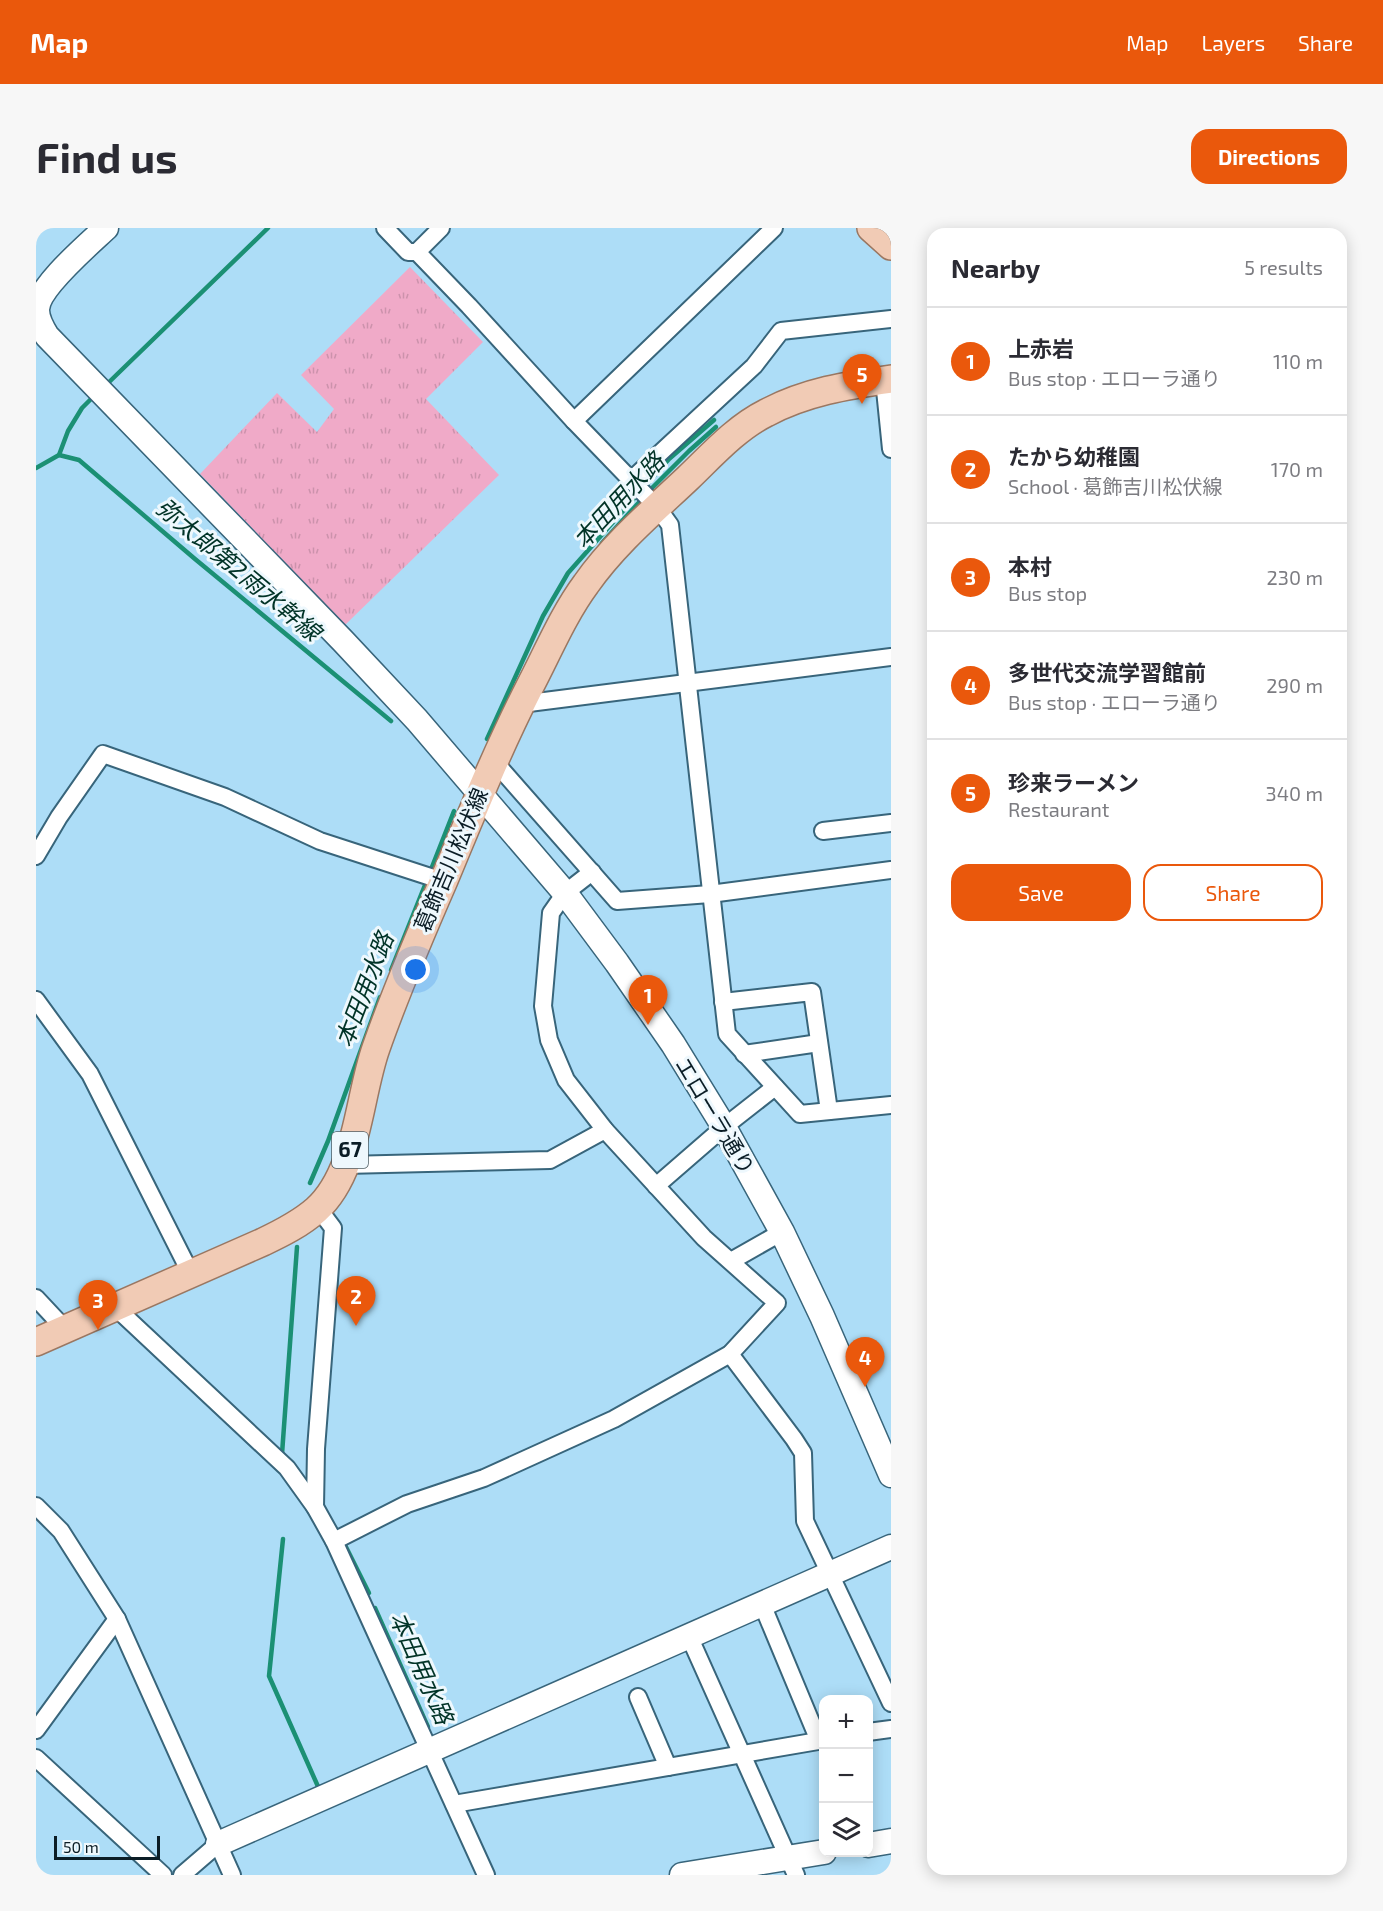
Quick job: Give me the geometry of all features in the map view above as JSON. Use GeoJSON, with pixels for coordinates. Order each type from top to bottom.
{"type":"FeatureCollection","features":[{"type":"Feature","properties":{"kind":"main road"},"geometry":{"type":"LineString","coordinates":[[871,228],[891,246]]}},
{"type":"Feature","properties":{"kind":"main road","name":"葛飾吉川松伏線"},"geometry":{"type":"LineString","coordinates":[[36,1342],[288,1230],[318,1208],[333,1191],[345,1165],[375,1049],[479,793],[521,704],[584,585],[606,558],[657,507],[743,427],[785,403],[812,394],[887,380]]}},
{"type":"Feature","properties":{"kind":"street"},"geometry":{"type":"LineString","coordinates":[[36,309],[41,295],[51,282],[106,228]]}},
{"type":"Feature","properties":{"kind":"street"},"geometry":{"type":"LineString","coordinates":[[385,228],[408,252],[417,252],[441,228]]}},
{"type":"Feature","properties":{"kind":"street"},"geometry":{"type":"LineString","coordinates":[[574,421],[774,228]]}},
{"type":"Feature","properties":{"kind":"street"},"geometry":{"type":"LineString","coordinates":[[417,252],[630,481],[657,507],[670,525],[727,1034],[800,1114],[891,1105]]}},
{"type":"Feature","properties":{"kind":"street","name":"エローラ通り"},"geometry":{"type":"LineString","coordinates":[[36,309],[46,336],[344,640],[417,720],[565,894],[617,963],[673,1044],[724,1127],[782,1232],[822,1316],[891,1475]]}},
{"type":"Feature","properties":{"kind":"street"},"geometry":{"type":"LineString","coordinates":[[630,481],[754,366],[781,331],[891,319]]}},
{"type":"Feature","properties":{"kind":"street"},"geometry":{"type":"LineString","coordinates":[[887,380],[891,449]]}},
{"type":"Feature","properties":{"kind":"street"},"geometry":{"type":"LineString","coordinates":[[521,704],[891,657]]}},
{"type":"Feature","properties":{"kind":"street"},"geometry":{"type":"LineString","coordinates":[[36,856],[59,817],[103,754],[225,797],[320,841],[443,881]]}},
{"type":"Feature","properties":{"kind":"street"},"geometry":{"type":"LineString","coordinates":[[494,760],[617,901],[710,894],[891,870]]}},
{"type":"Feature","properties":{"kind":"street"},"geometry":{"type":"LineString","coordinates":[[824,831],[891,822]]}},
{"type":"Feature","properties":{"kind":"street"},"geometry":{"type":"LineString","coordinates":[[334,1540],[407,1504],[484,1478],[614,1419],[730,1354],[777,1303],[704,1238],[605,1130],[566,1080],[549,1040],[543,1006],[551,913],[565,894],[592,872]]}},
{"type":"Feature","properties":{"kind":"street"},"geometry":{"type":"LineString","coordinates":[[723,1002],[812,992],[830,1111]]}},
{"type":"Feature","properties":{"kind":"street"},"geometry":{"type":"LineString","coordinates":[[36,1000],[90,1074],[191,1274]]}},
{"type":"Feature","properties":{"kind":"street"},"geometry":{"type":"LineString","coordinates":[[744,1054],[819,1043]]}},
{"type":"Feature","properties":{"kind":"street"},"geometry":{"type":"LineString","coordinates":[[656,1186],[724,1127],[775,1087]]}},
{"type":"Feature","properties":{"kind":"street"},"geometry":{"type":"LineString","coordinates":[[345,1165],[550,1160],[605,1130]]}},
{"type":"Feature","properties":{"kind":"street"},"geometry":{"type":"LineString","coordinates":[[315,1507],[316,1449],[333,1228],[318,1208]]}},
{"type":"Feature","properties":{"kind":"street"},"geometry":{"type":"LineString","coordinates":[[731,1261],[782,1232]]}},
{"type":"Feature","properties":{"kind":"street"},"geometry":{"type":"LineString","coordinates":[[36,1298],[65,1329]]}},
{"type":"Feature","properties":{"kind":"street"},"geometry":{"type":"LineString","coordinates":[[115,1307],[287,1468],[315,1507],[334,1540],[486,1875]]}},
{"type":"Feature","properties":{"kind":"street"},"geometry":{"type":"LineString","coordinates":[[730,1354],[802,1453],[805,1521],[891,1703]]}},
{"type":"Feature","properties":{"kind":"street"},"geometry":{"type":"LineString","coordinates":[[36,1506],[61,1531],[117,1619],[232,1875]]}},
{"type":"Feature","properties":{"kind":"street"},"geometry":{"type":"LineString","coordinates":[[182,1875],[218,1844],[891,1547]]}},
{"type":"Feature","properties":{"kind":"street"},"geometry":{"type":"LineString","coordinates":[[762,1604],[819,1736]]}},
{"type":"Feature","properties":{"kind":"street"},"geometry":{"type":"LineString","coordinates":[[36,1730],[117,1619]]}},
{"type":"Feature","properties":{"kind":"street"},"geometry":{"type":"LineString","coordinates":[[689,1636],[792,1866]]}},
{"type":"Feature","properties":{"kind":"street"},"geometry":{"type":"LineString","coordinates":[[638,1697],[668,1767]]}},
{"type":"Feature","properties":{"kind":"street"},"geometry":{"type":"LineString","coordinates":[[873,1731],[891,1729]]}},
{"type":"Feature","properties":{"kind":"street"},"geometry":{"type":"LineString","coordinates":[[454,1804],[819,1741]]}},
{"type":"Feature","properties":{"kind":"street"},"geometry":{"type":"LineString","coordinates":[[36,1758],[163,1875]]}},
{"type":"Feature","properties":{"kind":"street"},"geometry":{"type":"LineString","coordinates":[[873,1844],[891,1841]]}},
{"type":"Feature","properties":{"kind":"street"},"geometry":{"type":"LineString","coordinates":[[682,1875],[792,1866],[819,1854]]}},
{"type":"Feature","properties":{"kind":"green space"},"geometry":{"type":"Polygon","coordinates":[[[410,267],[483,342],[426,399],[499,475],[345,625],[200,474],[277,393],[317,432],[334,409],[301,375],[410,267]]]}},
{"type":"Feature","properties":{"kind":"waterway"},"geometry":{"type":"LineString","coordinates":[[105,386],[268,228]]}},
{"type":"Feature","properties":{"kind":"waterway"},"geometry":{"type":"LineString","coordinates":[[36,468],[59,455],[68,431],[82,408],[94,396]]}},
{"type":"Feature","properties":{"kind":"waterway","name":"弥太郎第2雨水幹線"},"geometry":{"type":"LineString","coordinates":[[487,739],[543,616],[568,573],[669,459],[714,420]]}},
{"type":"Feature","properties":{"kind":"waterway","name":"本田用水路"},"geometry":{"type":"LineString","coordinates":[[648,492],[716,427]]}},
{"type":"Feature","properties":{"kind":"waterway","name":"弥太郎第2雨水幹線"},"geometry":{"type":"LineString","coordinates":[[59,455],[79,460],[391,721]]}},
{"type":"Feature","properties":{"kind":"waterway","name":"本田用水路"},"geometry":{"type":"LineString","coordinates":[[602,543],[643,498]]}},
{"type":"Feature","properties":{"kind":"waterway","name":"本田用水路"},"geometry":{"type":"LineString","coordinates":[[430,872],[454,811]]}},
{"type":"Feature","properties":{"kind":"waterway","name":"本田用水路"},"geometry":{"type":"LineString","coordinates":[[391,970],[427,880]]}},
{"type":"Feature","properties":{"kind":"waterway","name":"本田用水路"},"geometry":{"type":"LineString","coordinates":[[310,1183],[328,1141],[380,997]]}},
{"type":"Feature","properties":{"kind":"waterway","name":"本田用水路"},"geometry":{"type":"LineString","coordinates":[[284,1456],[282,1454],[297,1247]]}},
{"type":"Feature","properties":{"kind":"waterway"},"geometry":{"type":"LineString","coordinates":[[283,1539],[269,1676],[320,1791]]}},
{"type":"Feature","properties":{"kind":"waterway","name":"本田用水路"},"geometry":{"type":"LineString","coordinates":[[344,1543],[369,1593]]}},
{"type":"Feature","properties":{"kind":"waterway","name":"本田用水路"},"geometry":{"type":"LineString","coordinates":[[375,1608],[428,1727]]}},
{"type":"Feature","properties":{"kind":"place","name":"珍来ラーメン"},"geometry":{"type":"Point","coordinates":[862,404]}},
{"type":"Feature","properties":{"kind":"place","name":"上赤岩"},"geometry":{"type":"Point","coordinates":[648,1025]}},
{"type":"Feature","properties":{"kind":"place","name":"たから幼稚園"},"geometry":{"type":"Point","coordinates":[356,1326]}},
{"type":"Feature","properties":{"kind":"place","name":"本村"},"geometry":{"type":"Point","coordinates":[98,1330]}},
{"type":"Feature","properties":{"kind":"place","name":"多世代交流学習館前"},"geometry":{"type":"Point","coordinates":[865,1387]}}]}
